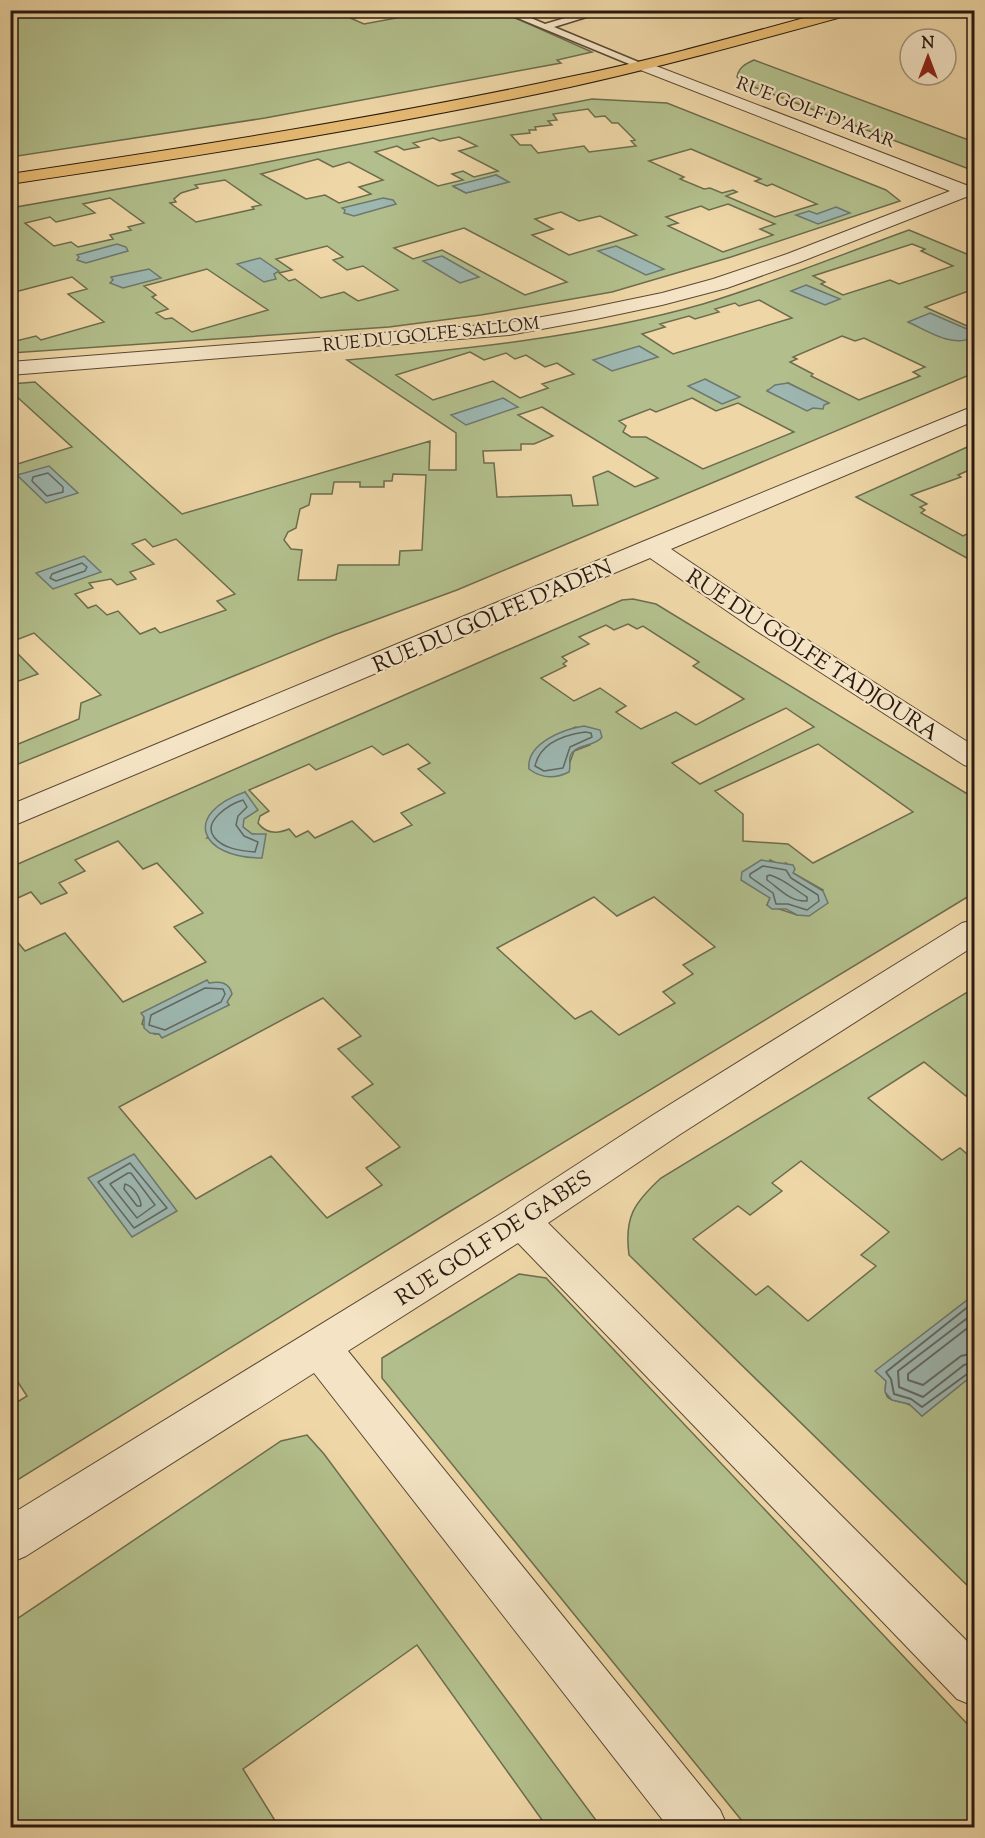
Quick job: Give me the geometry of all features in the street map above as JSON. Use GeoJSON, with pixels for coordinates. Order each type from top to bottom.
{"type":"FeatureCollection","features":[{"type":"Feature","properties":{"kind":"main road"},"geometry":{"type":"LineString","coordinates":[[10,178],[345,125],[568,82],[643,66],[851,10]]}},
{"type":"Feature","properties":{"kind":"street","name":"RUE GOLF D'AKAR"},"geometry":{"type":"LineString","coordinates":[[643,66],[972,191]]}},
{"type":"Feature","properties":{"kind":"street","name":"RUE DU GOLFE SALLOM"},"geometry":{"type":"LineString","coordinates":[[10,369],[509,329],[694,291],[756,271],[972,191]]}},
{"type":"Feature","properties":{"kind":"street","name":"RUE DU GOLFE D'ADEN"},"geometry":{"type":"LineString","coordinates":[[10,817],[975,413]]}},
{"type":"Feature","properties":{"kind":"street","name":"RUE DU GOLFE TADJOURA"},"geometry":{"type":"LineString","coordinates":[[651,547],[758,621],[975,759]]}},
{"type":"Feature","properties":{"kind":"street","name":"RUE GOLF DE GABES"},"geometry":{"type":"LineString","coordinates":[[10,1541],[521,1221],[666,1125],[975,931]]}},
{"type":"Feature","properties":{"kind":"street"},"geometry":{"type":"LineString","coordinates":[[521,1221],[975,1682]]}},
{"type":"Feature","properties":{"kind":"street"},"geometry":{"type":"LineString","coordinates":[[319,1347],[702,1827]]}},
{"type":"Feature","properties":{"kind":"lane"},"geometry":{"type":"LineString","coordinates":[[340,10],[355,14],[379,10]]}},
{"type":"Feature","properties":{"kind":"lane"},"geometry":{"type":"LineString","coordinates":[[502,10],[643,66]]}},
{"type":"Feature","properties":{"kind":"lane"},"geometry":{"type":"LineString","coordinates":[[544,27],[605,10]]}},
{"type":"Feature","properties":{"kind":"green space"},"geometry":{"type":"Polygon","coordinates":[[[491,10],[504,13],[592,52],[557,60],[561,63],[265,118],[11,157],[11,11],[334,11],[364,24],[434,11],[491,10]]]}},
{"type":"Feature","properties":{"kind":"green space"},"geometry":{"type":"Polygon","coordinates":[[[754,60],[974,142],[974,169],[746,84],[737,77],[739,71],[754,60]]]}},
{"type":"Feature","properties":{"kind":"green space"},"geometry":{"type":"Polygon","coordinates":[[[592,99],[667,103],[886,190],[900,201],[731,257],[612,292],[481,315],[389,327],[11,353],[11,340],[12,342],[36,336],[41,340],[104,322],[68,294],[87,289],[72,277],[11,293],[11,208],[231,169],[592,99]],[[588,109],[553,114],[557,120],[548,121],[552,125],[535,127],[536,130],[529,130],[530,133],[511,135],[520,145],[531,145],[538,153],[584,146],[589,152],[636,146],[631,141],[635,140],[618,123],[612,123],[605,116],[595,117],[588,109]],[[459,137],[440,141],[433,138],[413,143],[419,147],[404,150],[397,146],[375,152],[438,186],[463,180],[452,174],[463,171],[474,177],[498,171],[459,151],[477,146],[459,137]],[[691,149],[649,161],[684,177],[680,179],[704,189],[710,188],[722,193],[733,190],[737,192],[726,196],[775,217],[817,204],[772,184],[767,186],[755,181],[761,179],[691,149]],[[318,159],[261,174],[306,199],[325,195],[339,203],[371,194],[359,187],[383,180],[349,162],[333,167],[318,159]],[[496,175],[454,187],[466,193],[508,182],[496,175]],[[225,180],[195,185],[198,188],[181,193],[174,199],[176,202],[170,203],[196,222],[254,209],[252,207],[261,205],[225,180]],[[110,198],[83,204],[95,213],[56,222],[50,217],[25,223],[54,246],[71,242],[78,247],[113,239],[110,235],[131,230],[128,227],[144,223],[110,198]],[[728,204],[709,210],[701,206],[666,217],[678,223],[668,226],[723,252],[773,235],[760,229],[775,224],[728,204]],[[561,212],[535,219],[553,229],[532,235],[569,255],[637,235],[600,216],[579,221],[561,212]],[[464,228],[394,248],[413,259],[442,250],[525,295],[567,282],[464,228]],[[327,246],[276,259],[292,270],[279,273],[289,281],[295,279],[321,298],[344,292],[358,301],[398,290],[363,266],[347,270],[333,260],[343,257],[327,246]],[[207,269],[144,286],[156,295],[152,297],[168,309],[156,313],[165,319],[172,318],[192,332],[268,310],[207,269]]]}},
{"type":"Feature","properties":{"kind":"green space"},"geometry":{"type":"Polygon","coordinates":[[[909,230],[974,257],[974,289],[925,307],[974,329],[974,373],[457,590],[334,635],[11,767],[11,747],[79,719],[81,703],[101,695],[34,633],[11,642],[11,466],[72,447],[15,395],[11,396],[11,384],[35,382],[182,514],[430,441],[429,470],[456,470],[456,433],[347,360],[526,340],[659,315],[755,287],[909,230]],[[912,244],[813,276],[825,282],[821,284],[843,295],[890,280],[899,284],[953,266],[921,251],[925,249],[912,244]],[[759,300],[739,306],[735,303],[715,309],[719,312],[695,319],[689,316],[660,324],[665,327],[642,334],[673,354],[792,318],[759,300]],[[842,336],[793,357],[797,359],[790,362],[813,374],[811,376],[859,400],[920,376],[913,372],[925,367],[864,338],[855,341],[842,336]],[[470,352],[396,375],[433,400],[493,381],[520,398],[548,388],[542,384],[574,374],[557,363],[545,367],[526,355],[515,359],[506,353],[484,360],[470,352]],[[788,383],[768,390],[813,408],[828,403],[788,383]],[[692,398],[656,412],[650,409],[619,421],[626,426],[623,432],[631,437],[646,437],[703,469],[794,432],[738,403],[716,411],[692,398]],[[542,407],[518,415],[553,436],[534,444],[521,444],[521,450],[483,451],[484,463],[494,463],[497,497],[571,495],[573,506],[598,505],[593,477],[608,471],[635,487],[658,478],[542,407]],[[393,474],[392,481],[384,481],[384,487],[360,487],[360,482],[334,482],[332,494],[311,494],[309,505],[300,509],[296,528],[288,532],[284,540],[291,549],[302,550],[298,580],[336,580],[338,565],[399,565],[400,551],[422,550],[426,475],[393,474]],[[145,539],[132,544],[154,564],[130,572],[136,579],[117,585],[111,579],[89,583],[93,588],[75,594],[88,608],[96,605],[107,615],[118,611],[140,634],[155,628],[160,633],[226,610],[217,601],[235,594],[176,539],[153,547],[145,539]]]}},
{"type":"Feature","properties":{"kind":"green space"},"geometry":{"type":"Polygon","coordinates":[[[974,444],[974,468],[958,475],[961,477],[911,495],[927,504],[920,507],[925,510],[921,513],[963,536],[971,532],[974,534],[974,562],[856,497],[974,444]]]}},
{"type":"Feature","properties":{"kind":"green space"},"geometry":{"type":"Polygon","coordinates":[[[633,599],[656,604],[974,798],[974,893],[449,1212],[11,1484],[11,1406],[27,1396],[10,1370],[10,933],[25,951],[65,933],[123,1002],[206,962],[174,927],[203,913],[157,863],[143,869],[118,841],[75,860],[85,871],[59,883],[67,893],[41,904],[31,892],[11,901],[11,867],[622,600],[633,599]],[[628,624],[614,630],[606,625],[579,637],[589,644],[562,657],[567,661],[563,664],[566,666],[541,678],[574,701],[600,688],[626,706],[616,712],[641,729],[676,712],[696,725],[744,699],[693,666],[699,662],[643,626],[637,629],[628,624]],[[786,708],[672,763],[700,784],[814,727],[786,708]],[[576,727],[552,737],[570,762],[574,751],[590,745],[576,727]],[[408,744],[383,755],[372,746],[316,770],[309,764],[249,790],[269,811],[260,816],[258,823],[261,827],[272,832],[289,829],[296,837],[308,831],[315,838],[352,821],[374,842],[412,825],[401,813],[445,793],[418,769],[430,763],[408,744]],[[818,744],[715,791],[743,814],[743,841],[788,844],[813,863],[913,812],[818,744]],[[245,792],[207,838],[259,835],[252,834],[243,827],[243,819],[252,812],[245,792]],[[770,860],[770,898],[767,905],[797,915],[823,890],[793,873],[786,863],[780,865],[770,860]],[[594,897],[497,948],[575,1019],[591,1011],[619,1035],[675,1003],[663,992],[693,974],[683,965],[715,947],[654,897],[617,916],[594,897]],[[323,998],[119,1107],[196,1199],[271,1156],[327,1218],[382,1185],[366,1168],[400,1147],[352,1097],[373,1084],[338,1049],[361,1036],[323,998]],[[227,1002],[144,1017],[142,1024],[154,1034],[159,1034],[229,1005],[227,1002]]]}},
{"type":"Feature","properties":{"kind":"green space"},"geometry":{"type":"Polygon","coordinates":[[[11,647],[38,674],[19,681],[11,673],[11,647]]]}},
{"type":"Feature","properties":{"kind":"green space"},"geometry":{"type":"Polygon","coordinates":[[[974,988],[974,1090],[966,1096],[924,1062],[868,1098],[942,1160],[960,1148],[974,1160],[974,1301],[970,1298],[876,1371],[886,1381],[885,1389],[888,1398],[910,1405],[922,1416],[974,1374],[974,1592],[629,1255],[628,1230],[633,1212],[644,1195],[661,1178],[974,988]],[[801,1161],[772,1183],[782,1191],[750,1215],[738,1206],[693,1239],[756,1295],[768,1286],[808,1321],[876,1266],[861,1255],[889,1232],[801,1161]]]}},
{"type":"Feature","properties":{"kind":"green space"},"geometry":{"type":"Polygon","coordinates":[[[519,1274],[546,1278],[974,1731],[974,1827],[747,1827],[382,1378],[382,1358],[519,1274]]]}},
{"type":"Feature","properties":{"kind":"green space"},"geometry":{"type":"Polygon","coordinates":[[[307,1435],[324,1454],[601,1827],[547,1827],[417,1645],[243,1769],[279,1827],[11,1827],[11,1623],[281,1441],[307,1435]]]}},
{"type":"Feature","properties":{"kind":"water"},"geometry":{"type":"Polygon","coordinates":[[[496,175],[509,182],[466,193],[453,186],[496,175]]]}},
{"type":"Feature","properties":{"kind":"water"},"geometry":{"type":"Polygon","coordinates":[[[383,198],[393,200],[396,204],[354,216],[344,213],[345,210],[342,208],[383,198]]]}},
{"type":"Feature","properties":{"kind":"water"},"geometry":{"type":"Polygon","coordinates":[[[836,207],[850,213],[818,224],[796,215],[809,211],[817,214],[836,207]]]}},
{"type":"Feature","properties":{"kind":"water"},"geometry":{"type":"Polygon","coordinates":[[[117,244],[126,247],[128,251],[86,263],[77,260],[79,257],[77,255],[117,244]]]}},
{"type":"Feature","properties":{"kind":"water"},"geometry":{"type":"Polygon","coordinates":[[[616,246],[664,269],[646,275],[598,251],[616,246]]]}},
{"type":"Feature","properties":{"kind":"water"},"geometry":{"type":"Polygon","coordinates":[[[442,256],[479,277],[460,283],[423,261],[442,256]]]}},
{"type":"Feature","properties":{"kind":"water"},"geometry":{"type":"Polygon","coordinates":[[[260,258],[279,271],[274,274],[276,279],[264,282],[237,264],[260,258]]]}},
{"type":"Feature","properties":{"kind":"water"},"geometry":{"type":"Polygon","coordinates":[[[149,269],[161,278],[123,288],[110,283],[113,280],[111,277],[149,269]]]}},
{"type":"Feature","properties":{"kind":"water"},"geometry":{"type":"Polygon","coordinates":[[[806,285],[840,299],[825,305],[791,291],[806,285]]]}},
{"type":"Feature","properties":{"kind":"water"},"geometry":{"type":"Polygon","coordinates":[[[930,313],[974,332],[970,334],[972,337],[965,340],[949,340],[908,322],[930,313]]]}},
{"type":"Feature","properties":{"kind":"water"},"geometry":{"type":"Polygon","coordinates":[[[639,346],[658,357],[612,371],[593,360],[639,346]]]}},
{"type":"Feature","properties":{"kind":"water"},"geometry":{"type":"Polygon","coordinates":[[[705,379],[740,397],[722,404],[688,386],[705,379]]]}},
{"type":"Feature","properties":{"kind":"water"},"geometry":{"type":"Polygon","coordinates":[[[788,383],[829,403],[824,405],[823,409],[813,408],[807,411],[767,391],[775,385],[788,383]]]}},
{"type":"Feature","properties":{"kind":"water"},"geometry":{"type":"Polygon","coordinates":[[[503,398],[518,407],[466,425],[451,415],[503,398]]]}},
{"type":"Feature","properties":{"kind":"water"},"geometry":{"type":"Polygon","coordinates":[[[49,466],[78,493],[46,503],[17,475],[49,466]]]}},
{"type":"Feature","properties":{"kind":"water"},"geometry":{"type":"Polygon","coordinates":[[[84,556],[101,572],[53,589],[36,573],[84,556]]]}},
{"type":"Feature","properties":{"kind":"water"},"geometry":{"type":"Polygon","coordinates":[[[584,726],[600,730],[602,737],[572,753],[569,772],[549,777],[539,775],[529,769],[530,760],[540,745],[557,734],[584,726]]]}},
{"type":"Feature","properties":{"kind":"water"},"geometry":{"type":"Polygon","coordinates":[[[245,792],[258,810],[244,819],[243,827],[252,834],[266,834],[262,858],[241,856],[224,851],[212,843],[206,833],[206,823],[212,812],[225,801],[245,792]]]}},
{"type":"Feature","properties":{"kind":"water"},"geometry":{"type":"Polygon","coordinates":[[[761,860],[793,865],[795,869],[793,873],[823,891],[828,903],[809,916],[797,915],[786,909],[772,909],[767,905],[770,898],[741,880],[742,872],[761,860]]]}},
{"type":"Feature","properties":{"kind":"water"},"geometry":{"type":"Polygon","coordinates":[[[207,980],[209,983],[220,982],[229,987],[232,994],[227,1002],[229,1005],[162,1038],[159,1034],[150,1033],[144,1028],[144,1017],[141,1013],[207,980]]]}},
{"type":"Feature","properties":{"kind":"water"},"geometry":{"type":"Polygon","coordinates":[[[134,1154],[177,1211],[132,1237],[88,1178],[134,1154]]]}},
{"type":"Feature","properties":{"kind":"water"},"geometry":{"type":"Polygon","coordinates":[[[970,1298],[974,1301],[974,1374],[922,1416],[909,1404],[892,1400],[885,1392],[886,1381],[875,1371],[970,1298]]]}}]}
